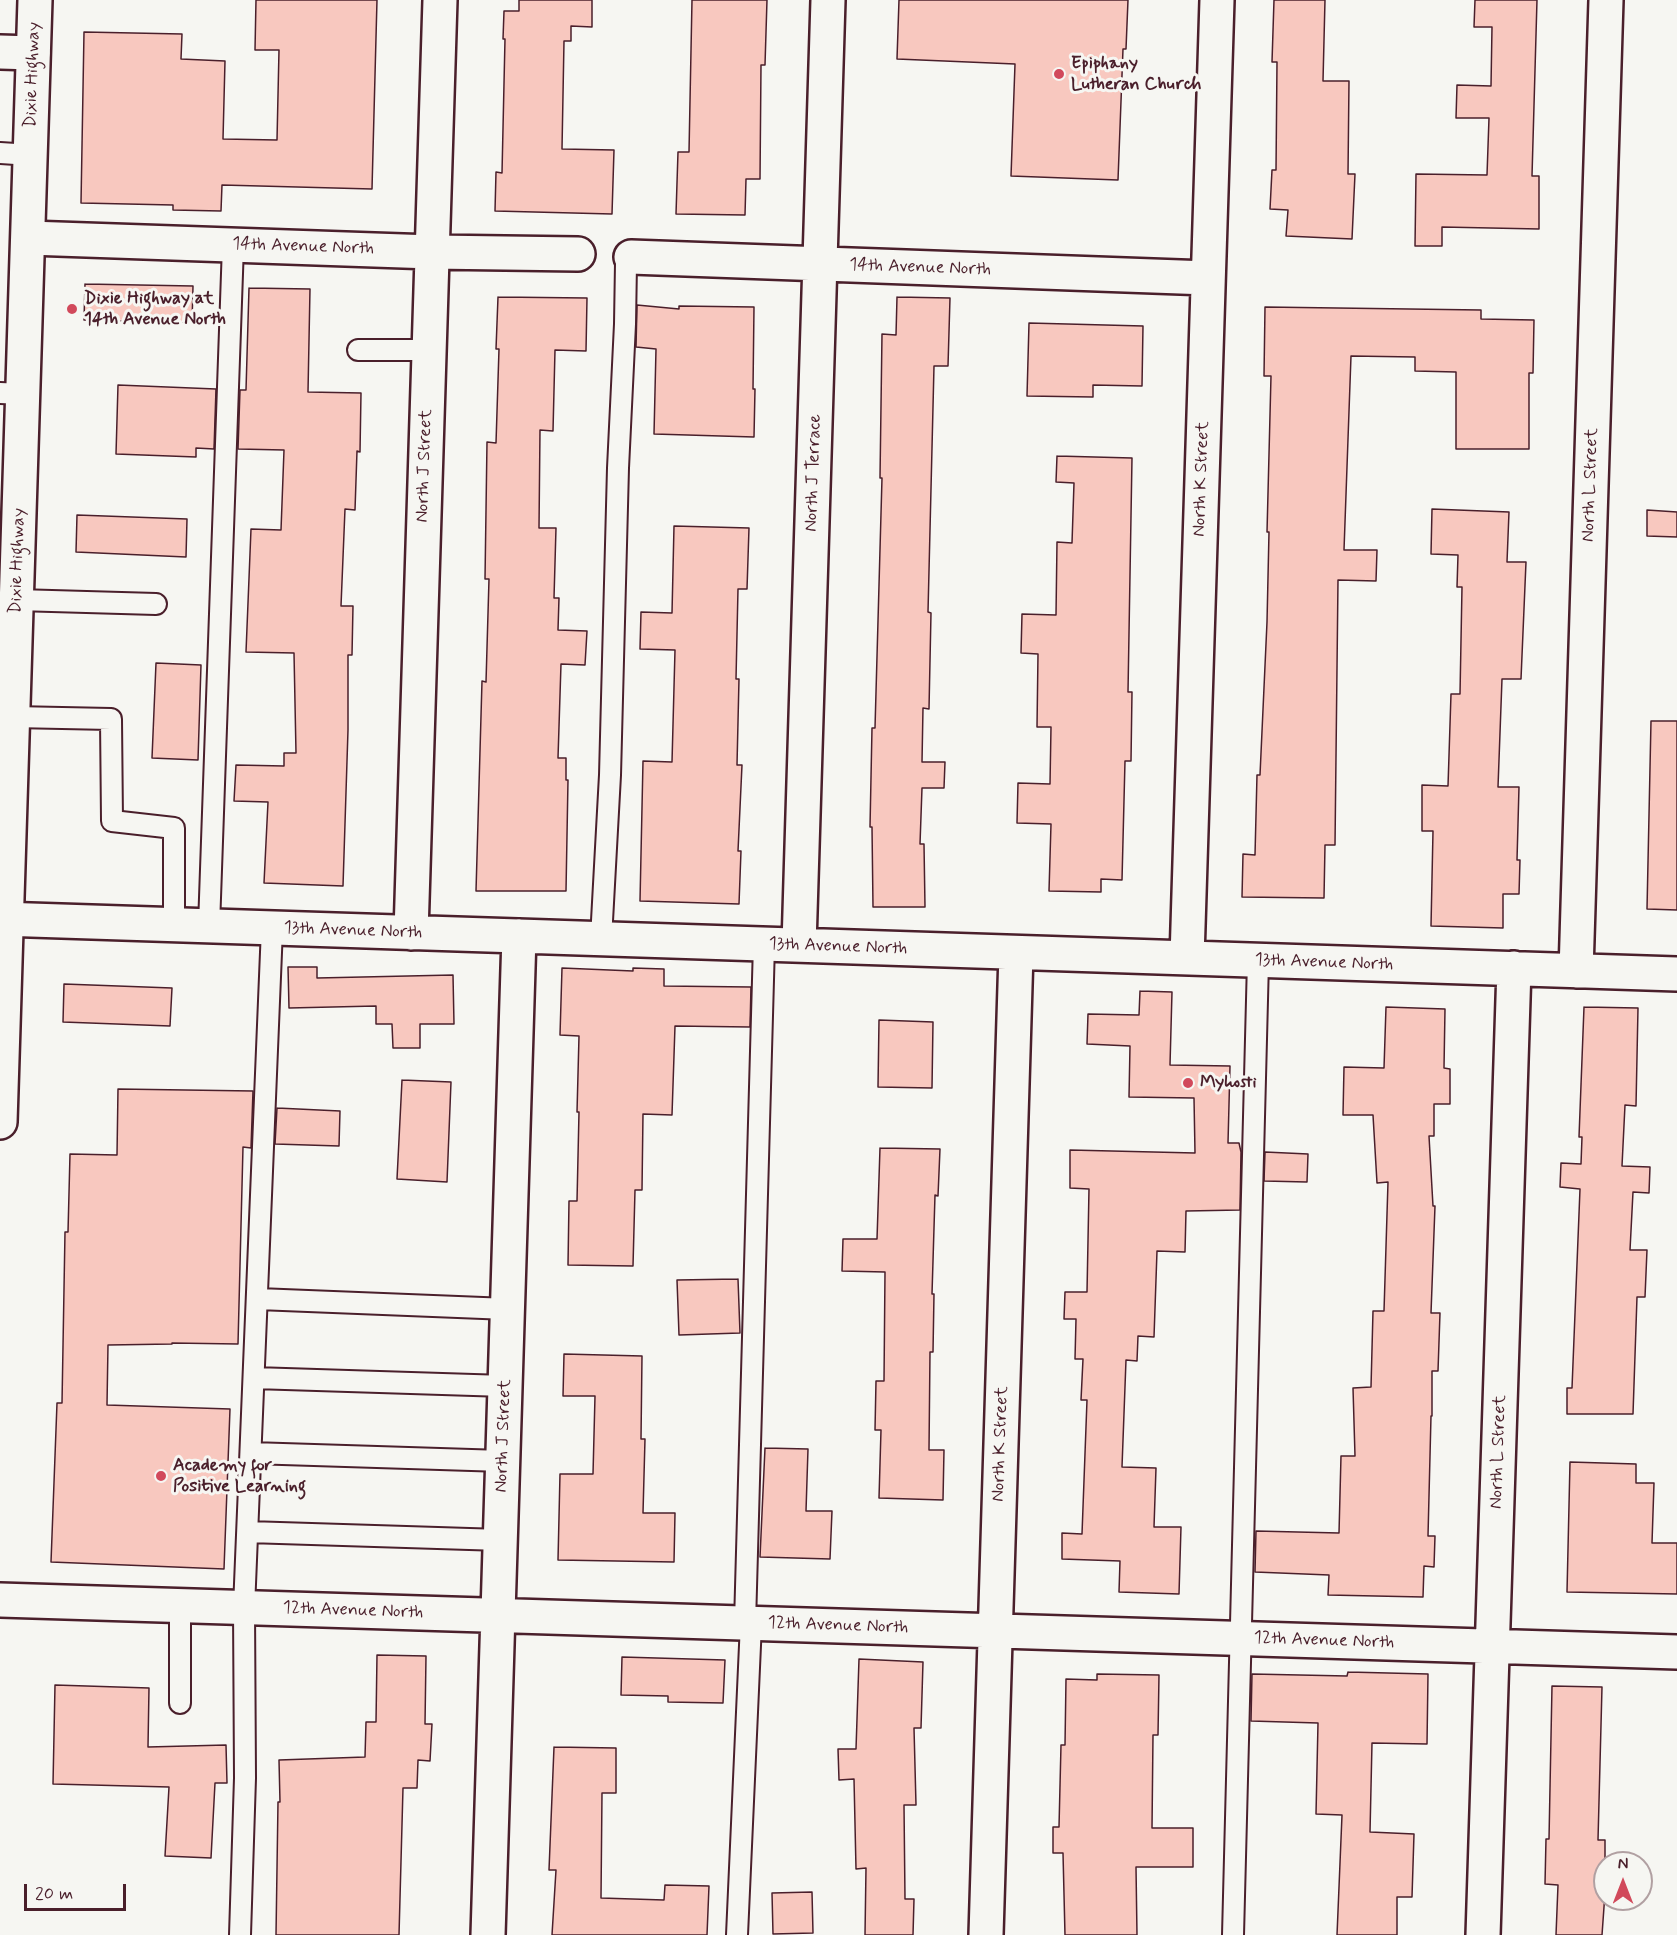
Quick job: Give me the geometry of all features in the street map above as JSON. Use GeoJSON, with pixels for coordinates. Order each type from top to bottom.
{"type":"FeatureCollection","features":[{"type":"Feature","properties":{"kind":"street","name":"Dixie Highway"},"geometry":{"type":"LineString","coordinates":[[0,1122],[3,919],[13,717],[10,477],[12,394],[29,238],[15,154],[33,53],[35,0]]}},
{"type":"Feature","properties":{"kind":"street","name":"North J Street"},"geometry":{"type":"LineString","coordinates":[[411,933],[440,0]]}},
{"type":"Feature","properties":{"kind":"street","name":"North J Terrace"},"geometry":{"type":"LineString","coordinates":[[799,945],[828,0]]}},
{"type":"Feature","properties":{"kind":"street","name":"North K Street"},"geometry":{"type":"LineString","coordinates":[[1187,958],[1217,0]]}},
{"type":"Feature","properties":{"kind":"street","name":"North L Street"},"geometry":{"type":"LineString","coordinates":[[1576,971],[1606,0]]}},
{"type":"Feature","properties":{"kind":"street"},"geometry":{"type":"LineString","coordinates":[[0,52],[33,53]]}},
{"type":"Feature","properties":{"kind":"street","name":"14th Avenue North"},"geometry":{"type":"LineString","coordinates":[[29,238],[432,252],[578,254]]}},
{"type":"Feature","properties":{"kind":"street","name":"14th Avenue North"},"geometry":{"type":"LineString","coordinates":[[631,257],[1208,278]]}},
{"type":"Feature","properties":{"kind":"street","name":"13th Avenue North"},"geometry":{"type":"LineString","coordinates":[[3,919],[1677,974]]}},
{"type":"Feature","properties":{"kind":"street","name":"North J Street"},"geometry":{"type":"LineString","coordinates":[[488,1935],[519,936]]}},
{"type":"Feature","properties":{"kind":"street","name":"North K Street"},"geometry":{"type":"LineString","coordinates":[[986,1935],[1016,953]]}},
{"type":"Feature","properties":{"kind":"street","name":"North L Street"},"geometry":{"type":"LineString","coordinates":[[1483,1935],[1514,969]]}},
{"type":"Feature","properties":{"kind":"street","name":"12th Avenue North"},"geometry":{"type":"LineString","coordinates":[[0,1600],[1677,1652]]}},
{"type":"Feature","properties":{"kind":"lane"},"geometry":{"type":"LineString","coordinates":[[209,926],[233,245]]}},
{"type":"Feature","properties":{"kind":"lane"},"geometry":{"type":"LineString","coordinates":[[601,939],[610,775],[618,468],[627,263],[631,257]]}},
{"type":"Feature","properties":{"kind":"lane"},"geometry":{"type":"LineString","coordinates":[[358,350],[429,350]]}},
{"type":"Feature","properties":{"kind":"lane"},"geometry":{"type":"LineString","coordinates":[[11,579],[156,604]]}},
{"type":"Feature","properties":{"kind":"lane"},"geometry":{"type":"LineString","coordinates":[[13,717],[111,719],[112,821],[174,828],[174,925]]}},
{"type":"Feature","properties":{"kind":"lane"},"geometry":{"type":"LineString","coordinates":[[240,1935],[245,1778],[244,1608],[272,928]]}},
{"type":"Feature","properties":{"kind":"lane"},"geometry":{"type":"LineString","coordinates":[[737,1935],[748,1623],[764,944]]}},
{"type":"Feature","properties":{"kind":"lane"},"geometry":{"type":"LineString","coordinates":[[1233,1935],[1258,961]]}},
{"type":"Feature","properties":{"kind":"lane"},"geometry":{"type":"LineString","coordinates":[[258,1299],[508,1309]]}},
{"type":"Feature","properties":{"kind":"lane"},"geometry":{"type":"LineString","coordinates":[[254,1378],[505,1386]]}},
{"type":"Feature","properties":{"kind":"lane"},"geometry":{"type":"LineString","coordinates":[[251,1453],[503,1461]]}},
{"type":"Feature","properties":{"kind":"lane"},"geometry":{"type":"LineString","coordinates":[[248,1532],[501,1540]]}},
{"type":"Feature","properties":{"kind":"lane"},"geometry":{"type":"LineString","coordinates":[[180,1605],[180,1703]]}},
{"type":"Feature","properties":{"kind":"building"},"geometry":{"type":"Polygon","coordinates":[[[256,0],[377,0],[372,189],[222,185],[221,211],[173,210],[173,205],[81,203],[84,32],[182,34],[181,59],[225,61],[223,139],[277,140],[279,50],[255,50],[256,0]]]}},
{"type":"Feature","properties":{"kind":"building"},"geometry":{"type":"Polygon","coordinates":[[[519,0],[592,0],[592,27],[571,26],[571,41],[564,41],[562,149],[614,150],[612,214],[495,211],[496,172],[502,173],[504,11],[519,11],[519,0]]]}},
{"type":"Feature","properties":{"kind":"building"},"geometry":{"type":"Polygon","coordinates":[[[692,0],[767,0],[765,65],[761,65],[760,179],[746,179],[745,215],[676,214],[678,152],[689,152],[692,0]]]}},
{"type":"Feature","properties":{"kind":"building"},"geometry":{"type":"Polygon","coordinates":[[[899,0],[1128,0],[1126,49],[1123,49],[1118,180],[1011,176],[1015,64],[897,59],[899,0]]]}},
{"type":"Feature","properties":{"kind":"building"},"geometry":{"type":"Polygon","coordinates":[[[1274,0],[1325,0],[1323,81],[1349,81],[1348,174],[1355,174],[1352,239],[1286,236],[1288,210],[1270,209],[1272,170],[1276,170],[1277,62],[1272,62],[1274,0]]]}},
{"type":"Feature","properties":{"kind":"building"},"geometry":{"type":"Polygon","coordinates":[[[1475,0],[1537,0],[1532,176],[1539,176],[1539,229],[1442,227],[1442,246],[1415,246],[1416,174],[1487,175],[1489,118],[1456,118],[1457,85],[1491,86],[1492,27],[1474,27],[1475,0]]]}},
{"type":"Feature","properties":{"kind":"building"},"geometry":{"type":"Polygon","coordinates":[[[85,284],[193,286],[192,323],[84,320],[85,284]]]}},
{"type":"Feature","properties":{"kind":"building"},"geometry":{"type":"Polygon","coordinates":[[[249,288],[310,289],[308,392],[361,393],[360,452],[357,451],[355,510],[345,509],[341,606],[353,606],[352,655],[348,655],[343,886],[264,883],[268,802],[234,801],[236,765],[284,766],[284,753],[296,753],[294,653],[246,652],[251,529],[281,530],[284,450],[238,449],[240,390],[246,390],[249,288]]]}},
{"type":"Feature","properties":{"kind":"building"},"geometry":{"type":"Polygon","coordinates":[[[498,297],[587,298],[586,351],[555,350],[553,431],[540,430],[539,528],[556,528],[554,598],[559,598],[558,630],[587,631],[585,665],[561,664],[558,758],[566,758],[566,780],[568,780],[566,891],[476,891],[482,681],[486,682],[489,579],[485,579],[487,442],[496,443],[498,297]]]}},
{"type":"Feature","properties":{"kind":"building"},"geometry":{"type":"Polygon","coordinates":[[[897,297],[950,298],[948,366],[934,366],[928,612],[931,613],[929,709],[923,708],[922,762],[945,762],[944,788],[922,788],[920,844],[924,844],[925,907],[873,907],[872,827],[870,827],[882,478],[880,478],[882,334],[896,335],[897,297]]]}},
{"type":"Feature","properties":{"kind":"building"},"geometry":{"type":"Polygon","coordinates":[[[637,305],[679,309],[679,306],[754,307],[754,437],[654,434],[656,349],[636,347],[637,305]]]}},
{"type":"Feature","properties":{"kind":"building"},"geometry":{"type":"Polygon","coordinates":[[[1265,307],[1481,310],[1481,319],[1534,320],[1533,373],[1529,373],[1529,449],[1456,449],[1456,372],[1415,371],[1415,357],[1351,356],[1344,550],[1377,550],[1376,581],[1338,580],[1335,845],[1325,845],[1324,898],[1242,897],[1243,854],[1255,855],[1257,775],[1260,775],[1267,622],[1271,376],[1264,376],[1265,307]]]}},
{"type":"Feature","properties":{"kind":"building"},"geometry":{"type":"Polygon","coordinates":[[[1029,323],[1143,326],[1142,386],[1093,385],[1093,397],[1027,396],[1029,323]]]}},
{"type":"Feature","properties":{"kind":"building"},"geometry":{"type":"Polygon","coordinates":[[[118,385],[216,389],[214,449],[196,448],[196,457],[116,454],[118,385]]]}},
{"type":"Feature","properties":{"kind":"building"},"geometry":{"type":"Polygon","coordinates":[[[1057,456],[1132,458],[1128,692],[1132,692],[1131,761],[1125,761],[1122,880],[1101,879],[1101,892],[1049,891],[1051,824],[1017,823],[1018,783],[1050,784],[1051,727],[1037,727],[1038,654],[1021,653],[1022,614],[1056,615],[1057,542],[1072,543],[1074,483],[1056,482],[1057,456]]]}},
{"type":"Feature","properties":{"kind":"building"},"geometry":{"type":"Polygon","coordinates":[[[1432,509],[1509,512],[1507,562],[1526,562],[1521,679],[1502,679],[1498,787],[1519,787],[1517,860],[1520,860],[1519,894],[1503,894],[1503,928],[1431,926],[1433,831],[1422,831],[1422,785],[1448,786],[1451,694],[1460,694],[1462,587],[1457,587],[1458,555],[1431,554],[1432,509]]]}},
{"type":"Feature","properties":{"kind":"building"},"geometry":{"type":"Polygon","coordinates":[[[1647,510],[1677,512],[1677,537],[1647,536],[1647,510]]]}},
{"type":"Feature","properties":{"kind":"building"},"geometry":{"type":"Polygon","coordinates":[[[77,515],[187,519],[186,557],[76,552],[77,515]]]}},
{"type":"Feature","properties":{"kind":"building"},"geometry":{"type":"Polygon","coordinates":[[[674,526],[749,528],[747,589],[738,589],[737,765],[742,765],[738,851],[741,851],[739,904],[640,901],[643,761],[672,762],[675,650],[640,649],[641,612],[672,613],[674,526]]]}},
{"type":"Feature","properties":{"kind":"building"},"geometry":{"type":"Polygon","coordinates":[[[156,663],[201,665],[198,760],[152,758],[156,663]]]}},
{"type":"Feature","properties":{"kind":"building"},"geometry":{"type":"Polygon","coordinates":[[[1651,721],[1677,721],[1677,910],[1647,909],[1651,721]]]}},
{"type":"Feature","properties":{"kind":"building"},"geometry":{"type":"Polygon","coordinates":[[[288,967],[317,967],[317,978],[453,975],[454,1024],[420,1024],[420,1048],[393,1048],[392,1024],[376,1024],[376,1006],[289,1008],[288,967]]]}},
{"type":"Feature","properties":{"kind":"building"},"geometry":{"type":"Polygon","coordinates":[[[562,968],[633,971],[633,968],[664,969],[664,986],[751,987],[750,1027],[675,1026],[672,1115],[643,1114],[642,1190],[635,1190],[633,1266],[568,1265],[569,1201],[577,1201],[579,1036],[560,1035],[562,968]]]}},
{"type":"Feature","properties":{"kind":"building"},"geometry":{"type":"Polygon","coordinates":[[[64,984],[172,988],[170,1026],[63,1022],[64,984]]]}},
{"type":"Feature","properties":{"kind":"building"},"geometry":{"type":"Polygon","coordinates":[[[1140,991],[1172,992],[1170,1065],[1230,1066],[1228,1143],[1239,1143],[1241,1152],[1240,1210],[1186,1211],[1185,1252],[1157,1251],[1154,1337],[1138,1336],[1137,1361],[1126,1360],[1122,1467],[1156,1468],[1154,1527],[1181,1527],[1179,1594],[1119,1592],[1120,1561],[1062,1559],[1062,1533],[1082,1534],[1087,1400],[1081,1400],[1083,1359],[1075,1359],[1076,1319],[1064,1319],[1065,1292],[1087,1292],[1089,1189],[1070,1188],[1070,1150],[1195,1153],[1194,1098],[1129,1097],[1130,1046],[1087,1044],[1088,1014],[1139,1015],[1140,991]]]}},
{"type":"Feature","properties":{"kind":"building"},"geometry":{"type":"Polygon","coordinates":[[[1386,1007],[1445,1009],[1444,1068],[1450,1069],[1450,1104],[1434,1104],[1434,1136],[1429,1136],[1433,1206],[1435,1206],[1431,1313],[1440,1313],[1438,1371],[1432,1371],[1428,1536],[1435,1536],[1434,1567],[1424,1566],[1423,1597],[1328,1595],[1329,1575],[1255,1572],[1256,1531],[1339,1533],[1341,1456],[1355,1456],[1353,1388],[1371,1387],[1373,1311],[1384,1311],[1388,1182],[1377,1183],[1373,1115],[1343,1115],[1344,1067],[1384,1068],[1386,1007]]]}},
{"type":"Feature","properties":{"kind":"building"},"geometry":{"type":"Polygon","coordinates":[[[1584,1007],[1638,1008],[1636,1106],[1625,1105],[1622,1166],[1650,1167],[1649,1193],[1633,1192],[1630,1250],[1647,1250],[1645,1297],[1637,1297],[1633,1414],[1567,1414],[1567,1388],[1572,1388],[1580,1189],[1560,1187],[1561,1163],[1581,1164],[1582,1137],[1579,1137],[1584,1007]]]}},
{"type":"Feature","properties":{"kind":"building"},"geometry":{"type":"Polygon","coordinates":[[[879,1020],[933,1022],[932,1088],[878,1087],[879,1020]]]}},
{"type":"Feature","properties":{"kind":"building"},"geometry":{"type":"Polygon","coordinates":[[[402,1080],[451,1082],[447,1182],[397,1179],[402,1080]]]}},
{"type":"Feature","properties":{"kind":"building"},"geometry":{"type":"Polygon","coordinates":[[[118,1089],[253,1091],[251,1148],[243,1147],[238,1344],[108,1345],[107,1405],[230,1409],[224,1569],[51,1562],[57,1403],[62,1403],[65,1232],[68,1232],[70,1154],[117,1155],[118,1089]]]}},
{"type":"Feature","properties":{"kind":"building"},"geometry":{"type":"Polygon","coordinates":[[[277,1108],[340,1111],[339,1146],[275,1144],[277,1108]]]}},
{"type":"Feature","properties":{"kind":"building"},"geometry":{"type":"Polygon","coordinates":[[[880,1148],[940,1149],[938,1196],[935,1195],[929,1450],[944,1450],[943,1500],[879,1498],[881,1430],[875,1430],[876,1381],[884,1381],[885,1272],[842,1271],[843,1239],[877,1239],[880,1148]]]}},
{"type":"Feature","properties":{"kind":"building"},"geometry":{"type":"Polygon","coordinates":[[[1265,1152],[1308,1154],[1307,1182],[1264,1181],[1265,1152]]]}},
{"type":"Feature","properties":{"kind":"building"},"geometry":{"type":"Polygon","coordinates":[[[738,1279],[740,1333],[679,1335],[677,1280],[738,1279]]]}},
{"type":"Feature","properties":{"kind":"building"},"geometry":{"type":"Polygon","coordinates":[[[564,1354],[642,1356],[641,1439],[645,1439],[643,1513],[675,1513],[674,1562],[558,1560],[560,1474],[593,1474],[595,1396],[563,1396],[564,1354]]]}},
{"type":"Feature","properties":{"kind":"building"},"geometry":{"type":"Polygon","coordinates":[[[765,1448],[808,1449],[806,1511],[832,1511],[830,1559],[760,1557],[765,1448]]]}},
{"type":"Feature","properties":{"kind":"building"},"geometry":{"type":"Polygon","coordinates":[[[1570,1462],[1636,1464],[1636,1483],[1654,1483],[1652,1543],[1677,1543],[1677,1594],[1567,1592],[1570,1462]]]}},
{"type":"Feature","properties":{"kind":"building"},"geometry":{"type":"Polygon","coordinates":[[[377,1655],[426,1656],[425,1724],[432,1724],[430,1761],[418,1760],[417,1788],[403,1788],[399,1935],[276,1935],[279,1760],[365,1757],[366,1722],[376,1722],[377,1655]]]}},
{"type":"Feature","properties":{"kind":"building"},"geometry":{"type":"Polygon","coordinates":[[[622,1657],[725,1660],[723,1703],[668,1702],[668,1696],[621,1695],[622,1657]]]}},
{"type":"Feature","properties":{"kind":"building"},"geometry":{"type":"Polygon","coordinates":[[[859,1659],[923,1662],[921,1728],[914,1728],[916,1805],[904,1805],[905,1899],[914,1899],[913,1935],[865,1935],[866,1868],[856,1869],[854,1779],[839,1780],[838,1749],[856,1749],[859,1659]]]}},
{"type":"Feature","properties":{"kind":"building"},"geometry":{"type":"Polygon","coordinates":[[[1348,1672],[1428,1674],[1427,1744],[1372,1743],[1370,1832],[1414,1834],[1412,1897],[1397,1897],[1397,1935],[1337,1935],[1342,1815],[1316,1814],[1318,1723],[1251,1721],[1252,1674],[1347,1676],[1348,1672]]]}},
{"type":"Feature","properties":{"kind":"building"},"geometry":{"type":"Polygon","coordinates":[[[1097,1674],[1159,1675],[1158,1735],[1153,1735],[1152,1828],[1193,1828],[1193,1867],[1136,1867],[1137,1935],[1065,1935],[1063,1853],[1053,1853],[1053,1827],[1059,1827],[1061,1745],[1065,1745],[1066,1679],[1097,1680],[1097,1674]]]}},
{"type":"Feature","properties":{"kind":"building"},"geometry":{"type":"Polygon","coordinates":[[[55,1685],[149,1688],[148,1747],[226,1745],[227,1783],[215,1783],[211,1858],[165,1856],[169,1787],[53,1784],[55,1685]]]}},
{"type":"Feature","properties":{"kind":"building"},"geometry":{"type":"Polygon","coordinates":[[[1552,1686],[1602,1687],[1598,1840],[1605,1840],[1605,1851],[1593,1851],[1593,1911],[1604,1911],[1602,1935],[1556,1935],[1558,1885],[1545,1884],[1546,1839],[1549,1839],[1552,1686]]]}},
{"type":"Feature","properties":{"kind":"building"},"geometry":{"type":"Polygon","coordinates":[[[554,1747],[616,1748],[616,1793],[602,1793],[601,1898],[664,1900],[665,1885],[709,1886],[707,1935],[552,1935],[556,1870],[549,1870],[554,1747]]]}},
{"type":"Feature","properties":{"kind":"building"},"geometry":{"type":"Polygon","coordinates":[[[812,1892],[813,1933],[773,1934],[772,1893],[812,1892]]]}},
{"type":"Feature","properties":{"kind":"place","name":"Epiphany Lutheran Church"},"geometry":{"type":"Point","coordinates":[1059,74]}},
{"type":"Feature","properties":{"kind":"place","name":"Dixie Highway at 14th Avenue North"},"geometry":{"type":"Point","coordinates":[72,309]}},
{"type":"Feature","properties":{"kind":"place","name":"Myhosti"},"geometry":{"type":"Point","coordinates":[1188,1083]}},
{"type":"Feature","properties":{"kind":"place","name":"Academy for Positive Learning"},"geometry":{"type":"Point","coordinates":[161,1476]}}]}
